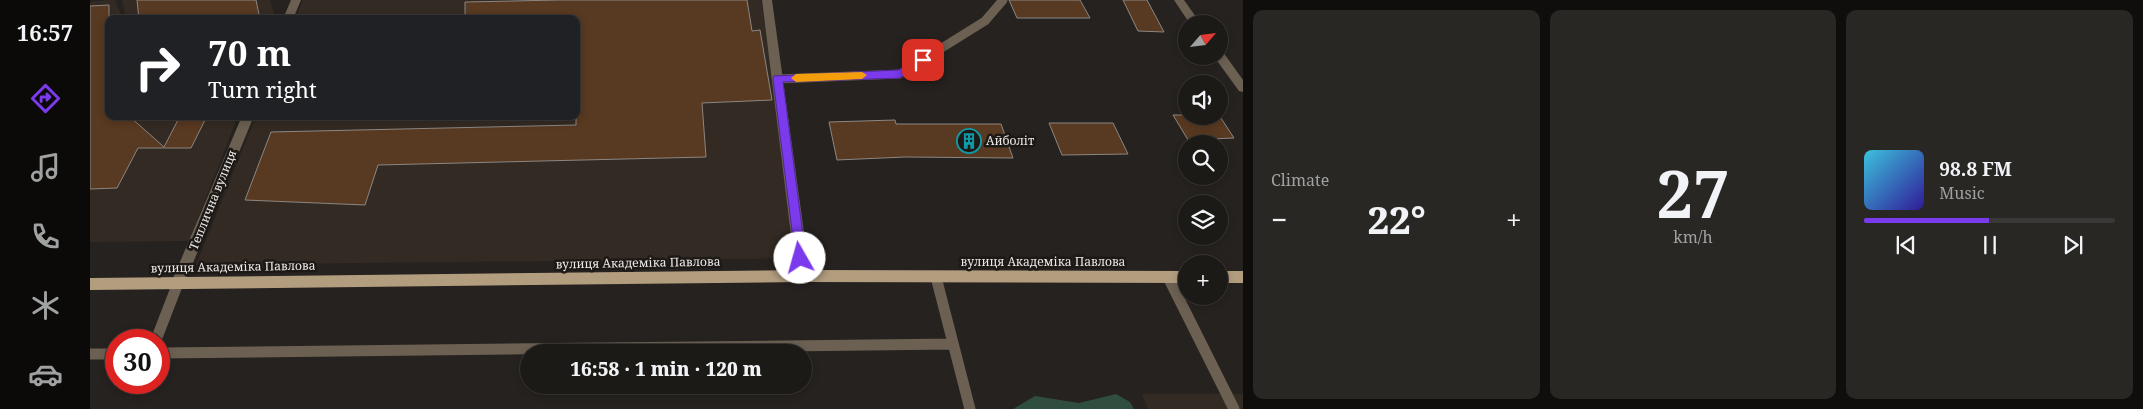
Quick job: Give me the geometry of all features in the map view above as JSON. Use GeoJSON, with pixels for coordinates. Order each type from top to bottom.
{"type":"FeatureCollection","features":[{"type":"Feature","properties":{"kind":"main road","name":"вулиця Академіка Павлова"},"geometry":{"type":"LineString","coordinates":[[90,284],[802,276],[1178,276]]}},
{"type":"Feature","properties":{"kind":"main road"},"geometry":{"type":"LineString","coordinates":[[1228,276],[1243,277]]}},
{"type":"Feature","properties":{"kind":"street"},"geometry":{"type":"LineString","coordinates":[[290,15],[296,0]]}},
{"type":"Feature","properties":{"kind":"street"},"geometry":{"type":"LineString","coordinates":[[767,0],[802,276]]}},
{"type":"Feature","properties":{"kind":"street"},"geometry":{"type":"LineString","coordinates":[[1179,0],[1190,15]]}},
{"type":"Feature","properties":{"kind":"street"},"geometry":{"type":"LineString","coordinates":[[1226,65],[1243,88]]}},
{"type":"Feature","properties":{"kind":"street","name":"Теплична вулиця"},"geometry":{"type":"LineString","coordinates":[[178,283],[246,120]]}},
{"type":"Feature","properties":{"kind":"lane"},"geometry":{"type":"LineString","coordinates":[[778,79],[900,74],[985,21],[1003,0]]}},
{"type":"Feature","properties":{"kind":"lane"},"geometry":{"type":"LineString","coordinates":[[1168,276],[1234,409]]}},
{"type":"Feature","properties":{"kind":"lane"},"geometry":{"type":"LineString","coordinates":[[936,277],[970,409]]}},
{"type":"Feature","properties":{"kind":"lane"},"geometry":{"type":"LineString","coordinates":[[160,329],[178,283]]}},
{"type":"Feature","properties":{"kind":"lane"},"geometry":{"type":"LineString","coordinates":[[170,353],[953,344]]}},
{"type":"Feature","properties":{"kind":"lane"},"geometry":{"type":"LineString","coordinates":[[90,354],[105,354]]}},
{"type":"Feature","properties":{"kind":"shaded area"},"geometry":{"type":"Polygon","coordinates":[[[115,0],[121,15],[105,15],[105,120],[236,120],[189,241],[90,242],[90,2],[115,0]]]}},
{"type":"Feature","properties":{"kind":"shaded area"},"geometry":{"type":"Polygon","coordinates":[[[122,0],[270,0],[274,13],[273,15],[125,15],[122,0]]]}},
{"type":"Feature","properties":{"kind":"shaded area"},"geometry":{"type":"Polygon","coordinates":[[[303,0],[761,0],[800,258],[196,265],[254,120],[580,120],[580,15],[297,15],[303,0]]]}},
{"type":"Feature","properties":{"kind":"shaded area"},"geometry":{"type":"Polygon","coordinates":[[[1142,394],[1243,394],[1243,409],[1148,409],[1142,394]]]}},
{"type":"Feature","properties":{"kind":"green space"},"geometry":{"type":"Polygon","coordinates":[[[1116,394],[1130,402],[1134,409],[1013,409],[1035,396],[1079,403],[1116,394]]]}},
{"type":"Feature","properties":{"kind":"building"},"geometry":{"type":"Polygon","coordinates":[[[137,0],[256,0],[259,15],[139,15],[137,0]]]}},
{"type":"Feature","properties":{"kind":"building"},"geometry":{"type":"Polygon","coordinates":[[[747,0],[752,31],[760,30],[772,100],[702,103],[706,157],[378,165],[365,205],[245,200],[271,132],[576,125],[576,120],[580,120],[580,15],[465,15],[465,2],[747,0]]]}},
{"type":"Feature","properties":{"kind":"building"},"geometry":{"type":"Polygon","coordinates":[[[1009,0],[1080,0],[1090,18],[1017,18],[1009,0]]]}},
{"type":"Feature","properties":{"kind":"building"},"geometry":{"type":"Polygon","coordinates":[[[1123,0],[1147,0],[1164,32],[1138,31],[1123,0]]]}},
{"type":"Feature","properties":{"kind":"building"},"geometry":{"type":"Polygon","coordinates":[[[109,5],[109,15],[105,15],[105,120],[134,120],[164,147],[178,120],[205,120],[191,148],[138,148],[117,188],[90,189],[90,6],[109,5]]]}},
{"type":"Feature","properties":{"kind":"building"},"geometry":{"type":"Polygon","coordinates":[[[1173,115],[1178,115],[1178,123],[1173,115]]]}},
{"type":"Feature","properties":{"kind":"building"},"geometry":{"type":"Polygon","coordinates":[[[895,120],[896,124],[1001,124],[1013,158],[905,157],[837,160],[829,122],[895,120]]]}},
{"type":"Feature","properties":{"kind":"building"},"geometry":{"type":"Polygon","coordinates":[[[1049,123],[1113,123],[1128,154],[1062,155],[1049,123]]]}},
{"type":"Feature","properties":{"kind":"building"},"geometry":{"type":"Polygon","coordinates":[[[1179,125],[1226,125],[1234,138],[1228,138],[1228,135],[1185,135],[1179,125]]]}},
{"type":"Feature","properties":{"kind":"slow traffic"},"geometry":{"type":"LineString","coordinates":[[796,78],[862,75]]}},
{"type":"Feature","properties":{"kind":"place","name":"Айболіт"},"geometry":{"type":"Point","coordinates":[969,141]}},
{"type":"Feature","properties":{"kind":"route"},"geometry":{"type":"LineString","coordinates":[[800,258],[778,79],[900,74],[923,60]]}}]}
